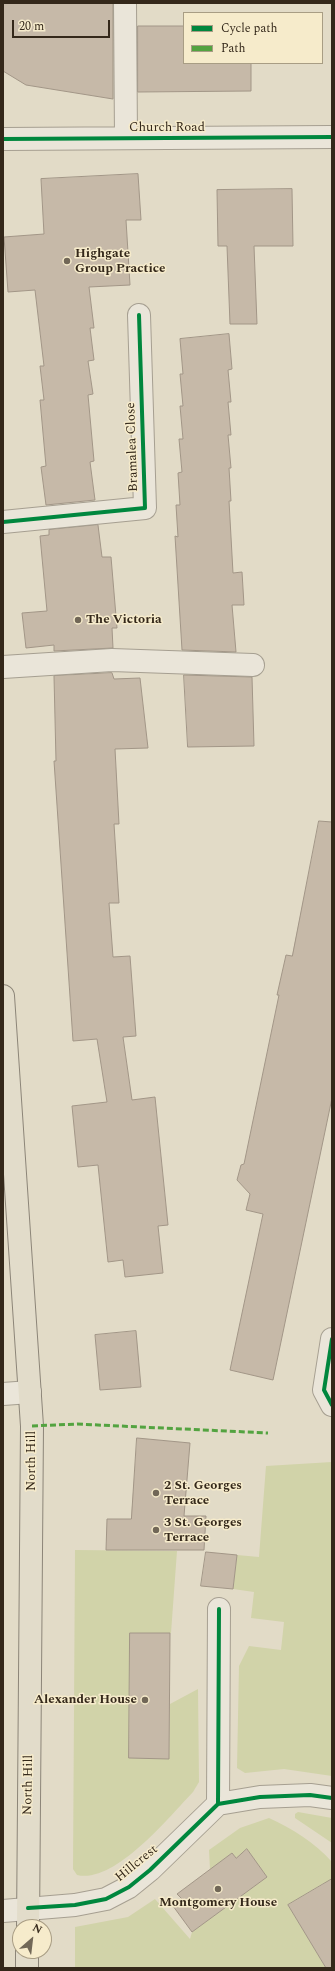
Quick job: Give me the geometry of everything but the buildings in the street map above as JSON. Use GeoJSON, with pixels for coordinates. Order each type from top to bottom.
{"type":"FeatureCollection","features":[{"type":"Feature","properties":{"kind":"main road","name":"North Hill"},"geometry":{"type":"LineString","coordinates":[[3,996],[32,1426],[28,1918]]}},
{"type":"Feature","properties":{"kind":"street"},"geometry":{"type":"LineString","coordinates":[[125,3],[126,138]]}},
{"type":"Feature","properties":{"kind":"street","name":"Church Road"},"geometry":{"type":"LineString","coordinates":[[3,139],[332,137]]}},
{"type":"Feature","properties":{"kind":"street","name":"Bramalea Close"},"geometry":{"type":"LineString","coordinates":[[3,522],[145,508],[139,314]]}},
{"type":"Feature","properties":{"kind":"street"},"geometry":{"type":"LineString","coordinates":[[3,667],[112,660],[253,665]]}},
{"type":"Feature","properties":{"kind":"street"},"geometry":{"type":"LineString","coordinates":[[332,1339],[324,1390],[332,1405]]}},
{"type":"Feature","properties":{"kind":"street"},"geometry":{"type":"LineString","coordinates":[[3,1394],[30,1392]]}},
{"type":"Feature","properties":{"kind":"street"},"geometry":{"type":"LineString","coordinates":[[220,1609],[218,1804],[268,1797],[310,1795],[332,1798]]}},
{"type":"Feature","properties":{"kind":"street","name":"Hillcrest"},"geometry":{"type":"LineString","coordinates":[[3,1911],[28,1918],[76,1905],[106,1899],[129,1887],[150,1870],[218,1804]]}},
{"type":"Feature","properties":{"kind":"green space"},"geometry":{"type":"Polygon","coordinates":[[[332,1462],[332,1776],[284,1769],[245,1773],[237,1768],[239,1666],[249,1646],[281,1650],[284,1622],[251,1618],[254,1592],[233,1589],[237,1555],[259,1557],[266,1466],[332,1462]]]}},
{"type":"Feature","properties":{"kind":"green space"},"geometry":{"type":"Polygon","coordinates":[[[75,1550],[177,1551],[171,1633],[130,1633],[129,1758],[169,1758],[170,1704],[198,1689],[199,1782],[193,1792],[140,1847],[124,1860],[108,1869],[92,1875],[77,1875],[73,1869],[75,1550]]]}},
{"type":"Feature","properties":{"kind":"green space"},"geometry":{"type":"Polygon","coordinates":[[[298,1812],[332,1818],[332,1843],[295,1818],[295,1814],[298,1812]]]}},
{"type":"Feature","properties":{"kind":"green space"},"geometry":{"type":"Polygon","coordinates":[[[269,1818],[303,1837],[318,1848],[332,1862],[332,1896],[324,1883],[288,1905],[326,1968],[75,1968],[75,1927],[128,1917],[155,1899],[190,1939],[192,1932],[267,1877],[247,1849],[236,1858],[232,1853],[210,1870],[209,1850],[240,1828],[269,1818]]]}},
{"type":"Feature","properties":{"kind":"marked path"},"geometry":{"type":"LineString","coordinates":[[32,1426],[77,1424],[268,1433]]}},
{"type":"Feature","properties":{"kind":"cycle path"},"geometry":{"type":"LineString","coordinates":[[3,139],[332,137]]}},
{"type":"Feature","properties":{"kind":"cycle path"},"geometry":{"type":"LineString","coordinates":[[3,522],[145,508],[139,315]]}},
{"type":"Feature","properties":{"kind":"cycle path"},"geometry":{"type":"LineString","coordinates":[[332,1339],[324,1390],[332,1405]]}},
{"type":"Feature","properties":{"kind":"cycle path"},"geometry":{"type":"LineString","coordinates":[[218,1804],[219,1609]]}},
{"type":"Feature","properties":{"kind":"cycle path"},"geometry":{"type":"LineString","coordinates":[[28,1908],[75,1905],[106,1899],[129,1887],[150,1870],[218,1804],[260,1797],[310,1795],[332,1798]]}},
{"type":"Feature","properties":{"kind":"place","name":"Highgate Group Practice"},"geometry":{"type":"Point","coordinates":[67,261]}},
{"type":"Feature","properties":{"kind":"place","name":"The Victoria"},"geometry":{"type":"Point","coordinates":[78,620]}},
{"type":"Feature","properties":{"kind":"place","name":"2 St. Georges Terrace"},"geometry":{"type":"Point","coordinates":[156,1493]}},
{"type":"Feature","properties":{"kind":"place","name":"3 St. Georges Terrace"},"geometry":{"type":"Point","coordinates":[156,1530]}},
{"type":"Feature","properties":{"kind":"place","name":"Alexander House"},"geometry":{"type":"Point","coordinates":[145,1700]}},
{"type":"Feature","properties":{"kind":"place","name":"Montgomery House"},"geometry":{"type":"Point","coordinates":[218,1889]}}]}
